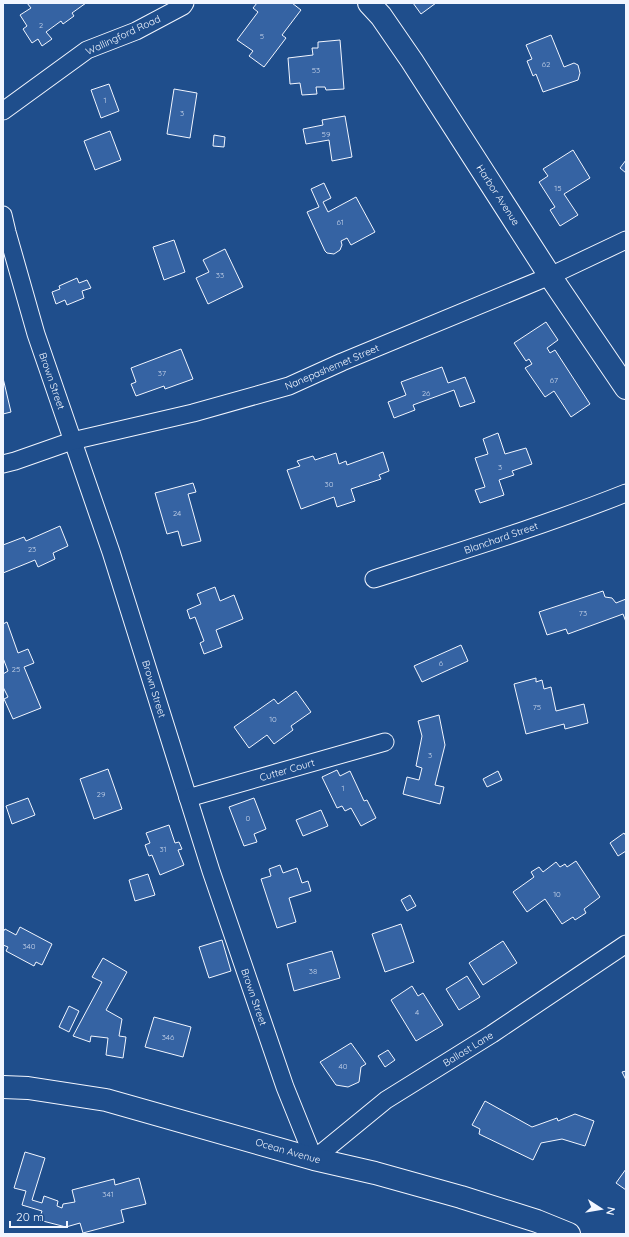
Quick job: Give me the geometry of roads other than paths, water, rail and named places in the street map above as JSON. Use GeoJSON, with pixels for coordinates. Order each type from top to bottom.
{"type":"FeatureCollection","features":[{"type":"Feature","properties":{"kind":"main road","name":"Harbor Avenue"},"geometry":{"type":"LineString","coordinates":[[369,3],[381,16],[415,65],[550,276],[626,388]]}},
{"type":"Feature","properties":{"kind":"main road","name":"Ocean Avenue"},"geometry":{"type":"LineString","coordinates":[[3,1087],[28,1088],[106,1100],[314,1159],[375,1173],[461,1197],[537,1221],[569,1234]]}},
{"type":"Feature","properties":{"kind":"street","name":"Wallingford Road"},"geometry":{"type":"LineString","coordinates":[[3,111],[87,50],[136,31],[186,3]]}},
{"type":"Feature","properties":{"kind":"street","name":"Brown Street"},"geometry":{"type":"LineString","coordinates":[[3,215],[36,334],[111,552],[219,893],[285,1088],[314,1159]]}},
{"type":"Feature","properties":{"kind":"street","name":"Nanepashemet Street"},"geometry":{"type":"LineString","coordinates":[[3,464],[15,462],[72,441],[193,413],[289,386],[342,362],[550,276],[626,240]]}},
{"type":"Feature","properties":{"kind":"street","name":"Blanchard Street"},"geometry":{"type":"LineString","coordinates":[[374,579],[583,510],[626,493]]}},
{"type":"Feature","properties":{"kind":"street","name":"Cutter Court"},"geometry":{"type":"LineString","coordinates":[[188,798],[385,742]]}},
{"type":"Feature","properties":{"kind":"street","name":"Ballast Lane"},"geometry":{"type":"LineString","coordinates":[[314,1159],[386,1100],[492,1034],[626,944]]}}]}
